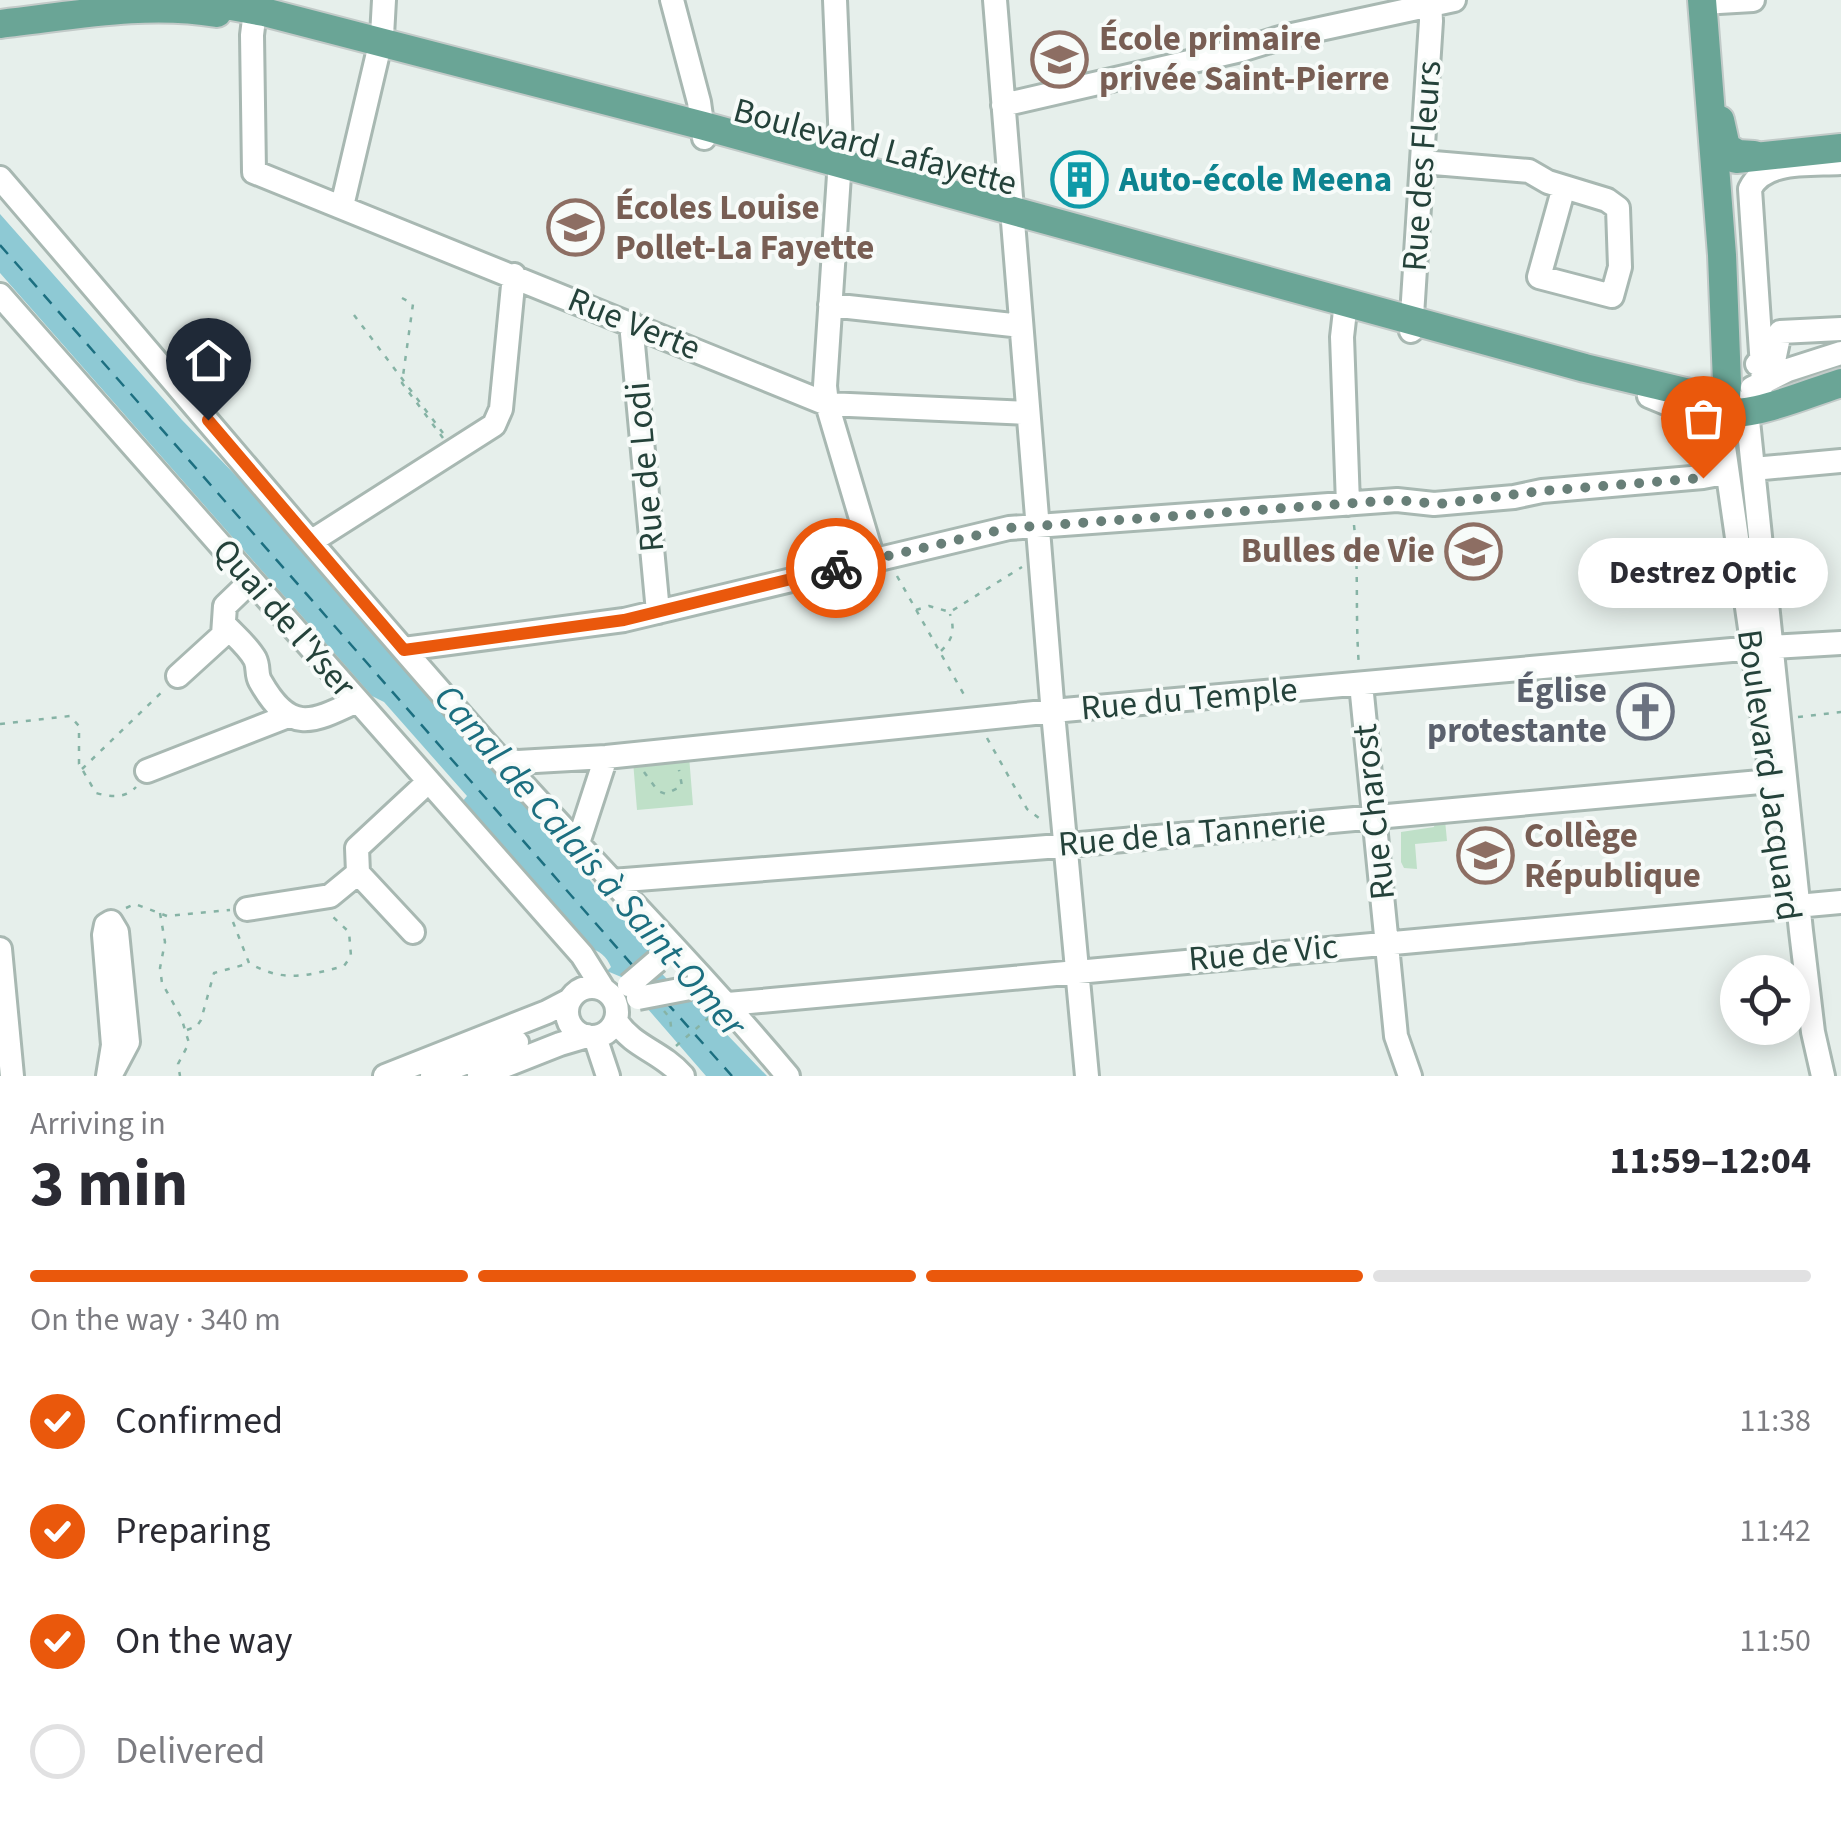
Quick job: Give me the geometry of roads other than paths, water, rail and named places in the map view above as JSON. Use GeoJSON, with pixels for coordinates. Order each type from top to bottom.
{"type":"FeatureCollection","features":[{"type":"Feature","properties":{"kind":"main road"},"geometry":{"type":"LineString","coordinates":[[0,8],[102,0]]}},
{"type":"Feature","properties":{"kind":"main road","name":"Boulevard Lafayette"},"geometry":{"type":"LineString","coordinates":[[199,0],[1411,325],[1704,398],[1747,390]]}},
{"type":"Feature","properties":{"kind":"main road"},"geometry":{"type":"LineString","coordinates":[[1707,1],[1722,138],[1733,152],[1754,155],[1841,148]]}},
{"type":"Feature","properties":{"kind":"main road"},"geometry":{"type":"LineString","coordinates":[[1707,1],[1722,255],[1747,390],[1792,398],[1841,384]]}},
{"type":"Feature","properties":{"kind":"main road","name":"Boulevard Lafayette"},"geometry":{"type":"LineString","coordinates":[[0,24],[149,8],[254,15]]}},
{"type":"Feature","properties":{"kind":"main road"},"geometry":{"type":"LineString","coordinates":[[1718,198],[1726,164],[1754,155]]}},
{"type":"Feature","properties":{"kind":"main road","name":"Boulevard Lafayette"},"geometry":{"type":"LineString","coordinates":[[1411,325],[1649,396],[1747,390]]}},
{"type":"Feature","properties":{"kind":"street"},"geometry":{"type":"LineString","coordinates":[[342,206],[379,47],[384,0]]}},
{"type":"Feature","properties":{"kind":"street"},"geometry":{"type":"LineString","coordinates":[[672,0],[704,133]]}},
{"type":"Feature","properties":{"kind":"street"},"geometry":{"type":"LineString","coordinates":[[835,0],[839,169],[826,404],[873,559]]}},
{"type":"Feature","properties":{"kind":"street"},"geometry":{"type":"LineString","coordinates":[[995,0],[1087,1076]]}},
{"type":"Feature","properties":{"kind":"street"},"geometry":{"type":"LineString","coordinates":[[1707,1],[1753,0]]}},
{"type":"Feature","properties":{"kind":"street"},"geometry":{"type":"LineString","coordinates":[[1003,105],[1438,2]]}},
{"type":"Feature","properties":{"kind":"street","name":"Rue des Fleurs"},"geometry":{"type":"LineString","coordinates":[[1411,325],[1438,2]]}},
{"type":"Feature","properties":{"kind":"street","name":"Rue Verte"},"geometry":{"type":"LineString","coordinates":[[254,15],[254,172],[826,404],[1028,413]]}},
{"type":"Feature","properties":{"kind":"street"},"geometry":{"type":"LineString","coordinates":[[1422,162],[1529,171],[1548,182],[1607,200],[1618,208],[1620,267],[1612,296],[1539,278],[1564,187]]}},
{"type":"Feature","properties":{"kind":"street"},"geometry":{"type":"LineString","coordinates":[[1747,390],[1750,189],[1760,174],[1772,169],[1841,162]]}},
{"type":"Feature","properties":{"kind":"street"},"geometry":{"type":"LineString","coordinates":[[0,178],[404,650],[654,925],[720,1010],[788,1076]]}},
{"type":"Feature","properties":{"kind":"street"},"geometry":{"type":"LineString","coordinates":[[312,541],[451,447],[489,430],[500,416],[514,275]]}},
{"type":"Feature","properties":{"kind":"street","name":"Quai de l'Yser"},"geometry":{"type":"LineString","coordinates":[[0,296],[586,960],[619,1000],[630,1040],[660,1054],[683,1076]]}},
{"type":"Feature","properties":{"kind":"street"},"geometry":{"type":"LineString","coordinates":[[830,304],[1021,326]]}},
{"type":"Feature","properties":{"kind":"street"},"geometry":{"type":"LineString","coordinates":[[1345,308],[1342,337],[1350,504]]}},
{"type":"Feature","properties":{"kind":"street","name":"Rue de Lodi"},"geometry":{"type":"LineString","coordinates":[[631,322],[658,612]]}},
{"type":"Feature","properties":{"kind":"street"},"geometry":{"type":"LineString","coordinates":[[1747,390],[1775,356],[1780,332],[1841,329]]}},
{"type":"Feature","properties":{"kind":"street"},"geometry":{"type":"LineString","coordinates":[[1747,390],[1841,357]]}},
{"type":"Feature","properties":{"kind":"street","name":"Boulevard Jacquard"},"geometry":{"type":"LineString","coordinates":[[1747,390],[1725,458],[1780,719],[1792,905],[1812,1076]]}},
{"type":"Feature","properties":{"kind":"street","name":"Boulevard Jacquard"},"geometry":{"type":"LineString","coordinates":[[1747,390],[1772,781],[1823,1076]]}},
{"type":"Feature","properties":{"kind":"street"},"geometry":{"type":"LineString","coordinates":[[404,650],[588,626],[956,538],[1038,526],[1412,500],[1434,504],[1719,474],[1725,458],[1708,422],[1649,396]]}},
{"type":"Feature","properties":{"kind":"street"},"geometry":{"type":"LineString","coordinates":[[1753,469],[1841,461]]}},
{"type":"Feature","properties":{"kind":"street"},"geometry":{"type":"LineString","coordinates":[[178,676],[217,642],[222,635],[226,606],[251,581]]}},
{"type":"Feature","properties":{"kind":"street"},"geometry":{"type":"LineString","coordinates":[[224,624],[255,657],[258,678],[288,716],[312,720],[357,701]]}},
{"type":"Feature","properties":{"kind":"street","name":"Rue du Temple"},"geometry":{"type":"LineString","coordinates":[[501,760],[606,757],[1053,711],[1841,643]]}},
{"type":"Feature","properties":{"kind":"street","name":"Rue Charost"},"geometry":{"type":"LineString","coordinates":[[1360,684],[1397,1044],[1410,1076]]}},
{"type":"Feature","properties":{"kind":"street"},"geometry":{"type":"LineString","coordinates":[[147,771],[288,716]]}},
{"type":"Feature","properties":{"kind":"street"},"geometry":{"type":"LineString","coordinates":[[578,843],[606,757]]}},
{"type":"Feature","properties":{"kind":"street","name":"Rue de la Tannerie"},"geometry":{"type":"LineString","coordinates":[[612,881],[1065,845],[1772,781]]}},
{"type":"Feature","properties":{"kind":"street"},"geometry":{"type":"LineString","coordinates":[[413,932],[358,874],[357,848],[428,782]]}},
{"type":"Feature","properties":{"kind":"street"},"geometry":{"type":"LineString","coordinates":[[246,909],[330,896],[358,874]]}},
{"type":"Feature","properties":{"kind":"street","name":"Rue de Vic"},"geometry":{"type":"LineString","coordinates":[[720,1010],[1387,941],[1841,902]]}},
{"type":"Feature","properties":{"kind":"street"},"geometry":{"type":"LineString","coordinates":[[109,1076],[114,1044],[104,935],[111,922]]}},
{"type":"Feature","properties":{"kind":"street"},"geometry":{"type":"LineString","coordinates":[[385,1076],[517,1042],[591,1037],[609,1031],[619,1000],[656,961],[663,948],[654,925]]}},
{"type":"Feature","properties":{"kind":"street"},"geometry":{"type":"LineString","coordinates":[[566,941],[575,962],[567,1012],[570,1024],[591,1037],[608,1076]]}},
{"type":"Feature","properties":{"kind":"street"},"geometry":{"type":"LineString","coordinates":[[0,948],[12,1076]]}},
{"type":"Feature","properties":{"kind":"street"},"geometry":{"type":"LineString","coordinates":[[479,1076],[572,997],[590,987],[619,1000],[699,986]]}},
{"type":"Feature","properties":{"kind":"street"},"geometry":{"type":"LineString","coordinates":[[432,1076],[517,1042]]}},
{"type":"Feature","properties":{"kind":"water"},"geometry":{"type":"Polygon","coordinates":[[[0,214],[182,420],[285,526],[562,844],[610,906],[650,946],[649,960],[683,996],[693,993],[713,1020],[767,1076],[706,1076],[626,979],[607,971],[611,967],[605,957],[589,948],[462,802],[467,796],[384,702],[372,696],[0,273],[0,214]]]}},
{"type":"Feature","properties":{"kind":"place","name":"École primaire privée Saint-Pierre"},"geometry":{"type":"Point","coordinates":[1060,59]}},
{"type":"Feature","properties":{"kind":"place","name":"Auto-école Meena"},"geometry":{"type":"Point","coordinates":[1080,180]}},
{"type":"Feature","properties":{"kind":"place","name":"Écoles Louise Pollet-La Fayette"},"geometry":{"type":"Point","coordinates":[576,228]}},
{"type":"Feature","properties":{"kind":"place","name":"Destrez Optic"},"geometry":{"type":"Point","coordinates":[1703,478]}},
{"type":"Feature","properties":{"kind":"place","name":"Bulles de Vie"},"geometry":{"type":"Point","coordinates":[1474,551]}},
{"type":"Feature","properties":{"kind":"place","name":"Église protestante"},"geometry":{"type":"Point","coordinates":[1646,711]}},
{"type":"Feature","properties":{"kind":"place","name":"Collège République"},"geometry":{"type":"Point","coordinates":[1485,856]}},
{"type":"Feature","properties":{"kind":"water label","name":"Canal de Calais à Saint-Omer"},"geometry":{"type":"Point","coordinates":[590,861]}}]}
